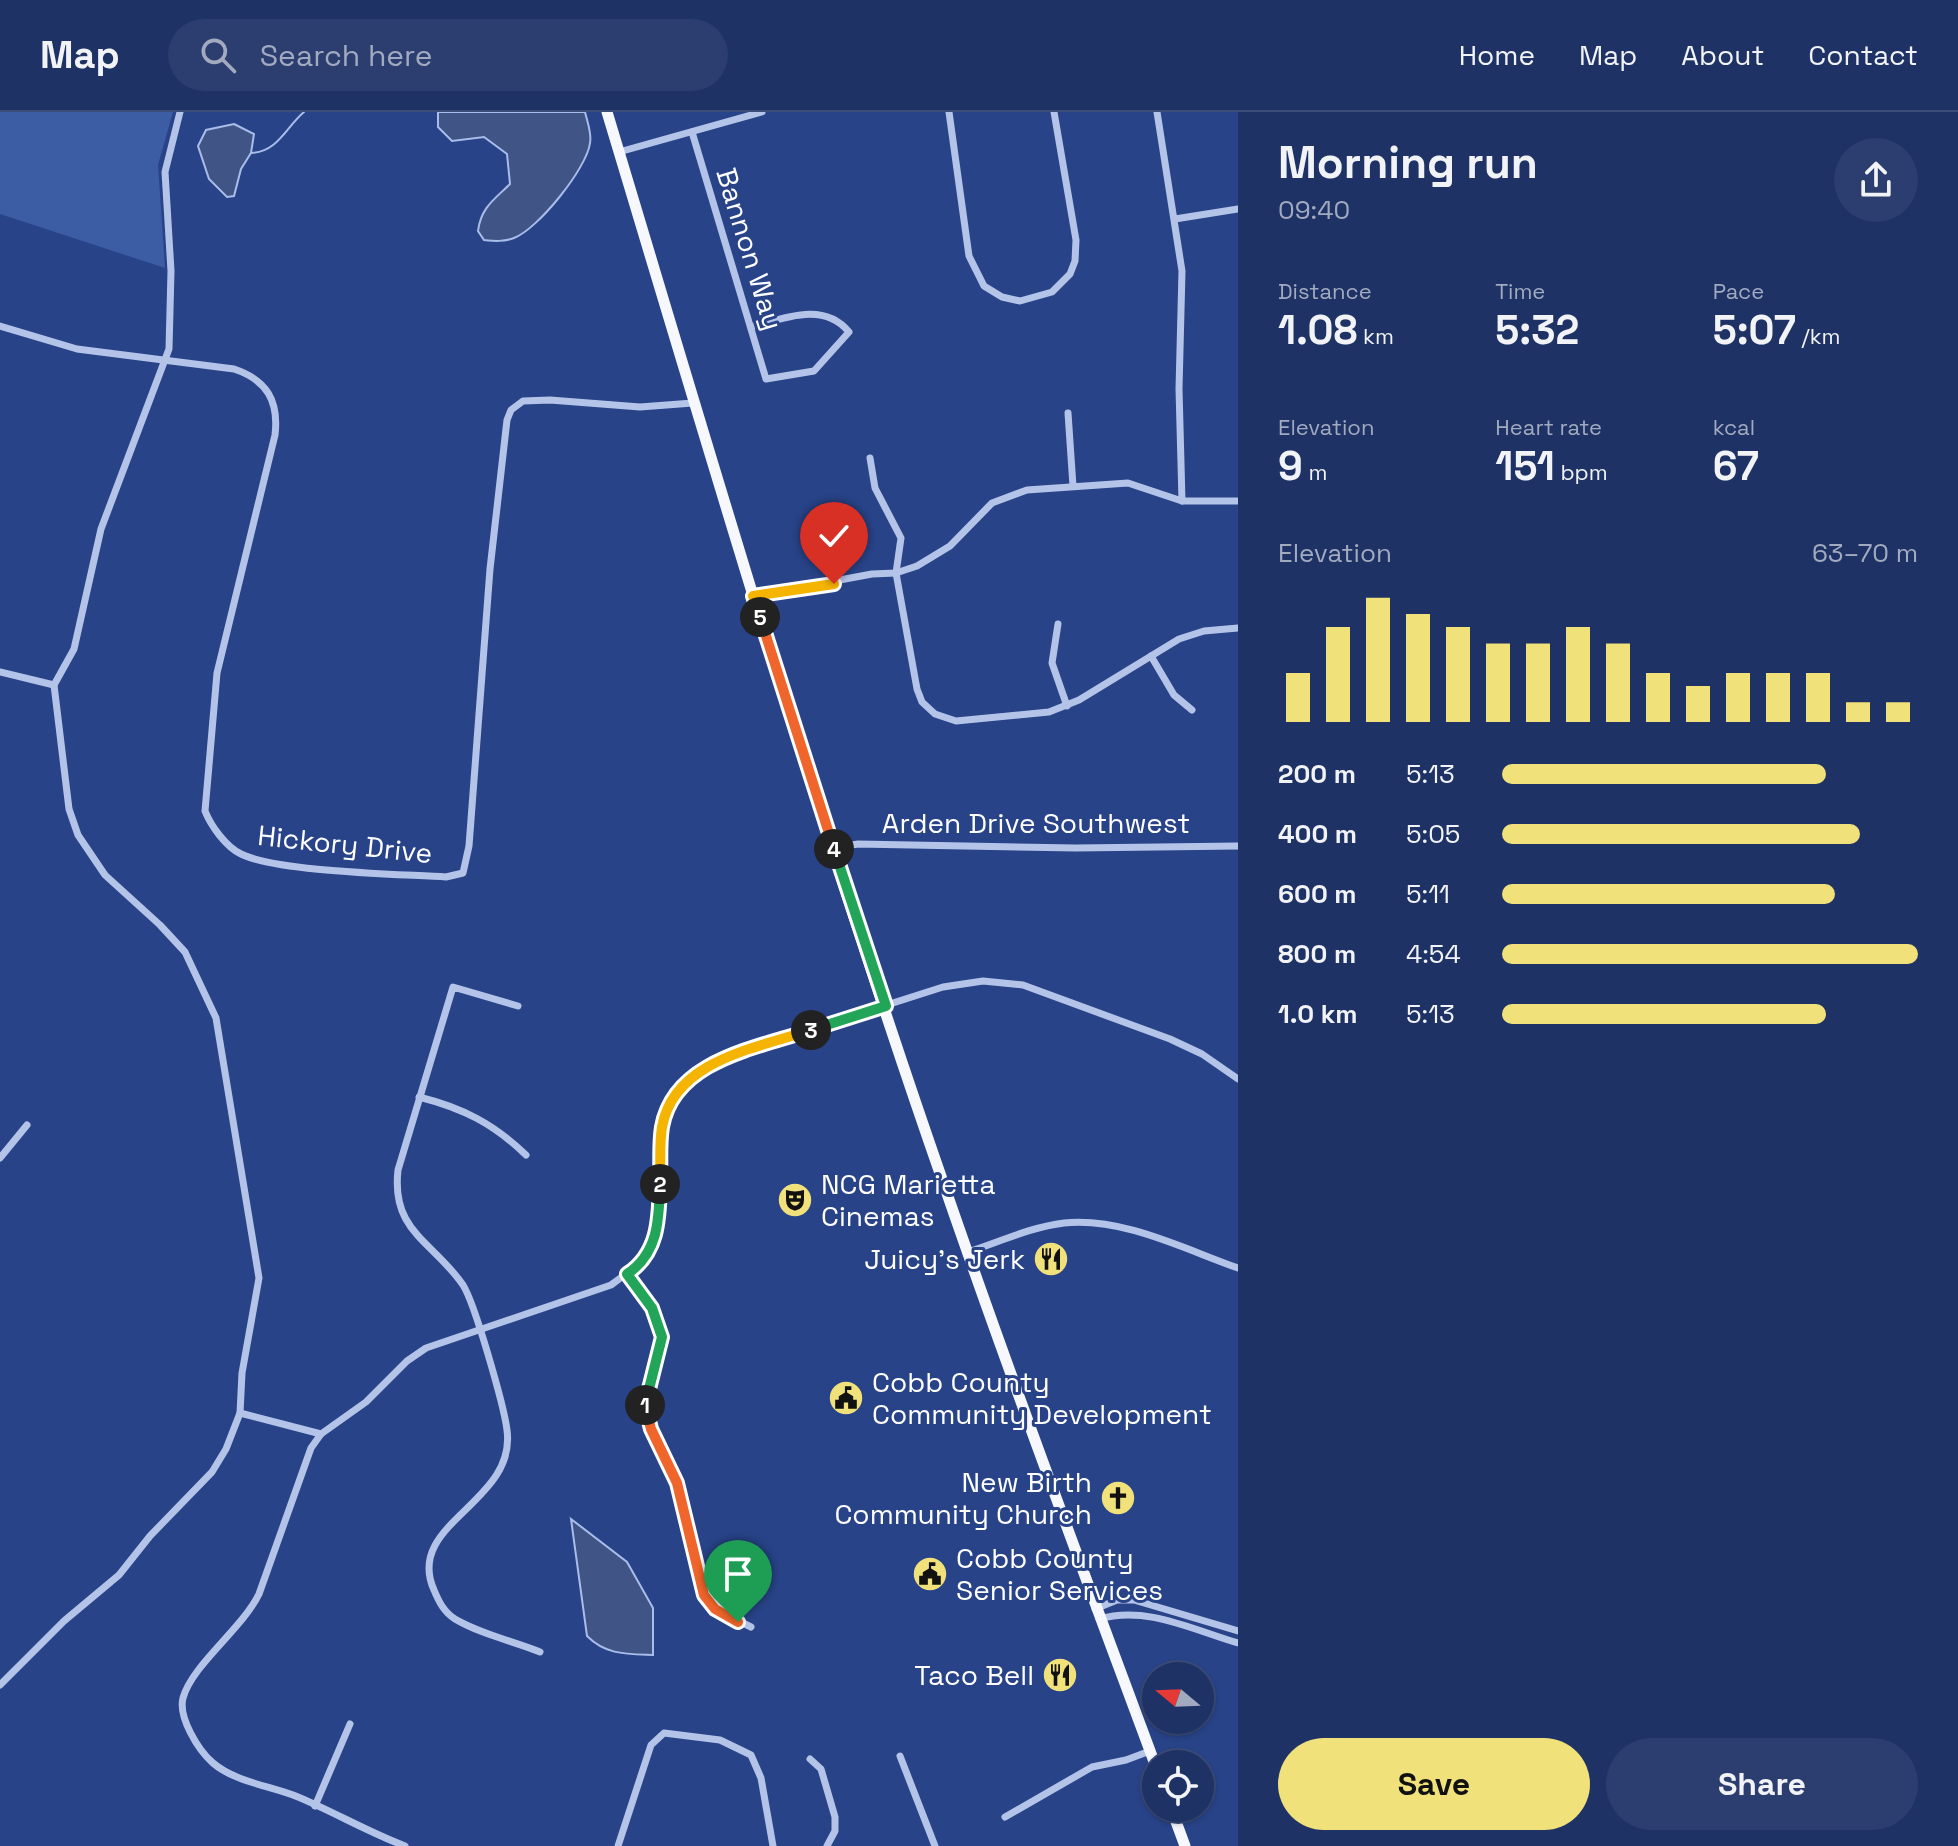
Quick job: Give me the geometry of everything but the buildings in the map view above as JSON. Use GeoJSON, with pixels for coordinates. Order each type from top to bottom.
{"type":"FeatureCollection","features":[{"type":"Feature","properties":{"kind":"main road"},"geometry":{"type":"LineString","coordinates":[[607,112],[693,403],[833,848],[968,1252],[1097,1614],[1150,1750]]}},
{"type":"Feature","properties":{"kind":"main road"},"geometry":{"type":"LineString","coordinates":[[1176,1822],[1185,1846]]}},
{"type":"Feature","properties":{"kind":"street"},"geometry":{"type":"LineString","coordinates":[[0,1685],[64,1621],[119,1575],[150,1536],[194,1494],[226,1449],[240,1413],[242,1373],[259,1278],[216,1018],[185,952],[105,875],[78,835],[69,809],[54,685],[74,649],[101,529],[166,360],[172,325],[165,172],[180,112]]}},
{"type":"Feature","properties":{"kind":"street"},"geometry":{"type":"LineString","coordinates":[[619,152],[762,112]]}},
{"type":"Feature","properties":{"kind":"street"},"geometry":{"type":"LineString","coordinates":[[949,112],[972,267],[995,294],[1020,301],[1052,292],[1063,284],[1075,261],[1076,240],[1054,112]]}},
{"type":"Feature","properties":{"kind":"street"},"geometry":{"type":"LineString","coordinates":[[1157,112],[1183,282],[1179,389],[1182,501]]}},
{"type":"Feature","properties":{"kind":"street","name":"Bannon Way"},"geometry":{"type":"LineString","coordinates":[[692,132],[766,379],[814,371],[849,332],[839,320],[825,315],[800,314],[751,327]]}},
{"type":"Feature","properties":{"kind":"street"},"geometry":{"type":"LineString","coordinates":[[1175,219],[1238,209]]}},
{"type":"Feature","properties":{"kind":"street","name":"Hickory Drive"},"geometry":{"type":"LineString","coordinates":[[0,326],[77,349],[247,373],[267,389],[276,408],[275,435],[217,673],[205,811],[209,822],[239,854],[258,859],[424,876],[446,877],[463,873],[469,846],[490,569],[507,420],[511,410],[523,401],[550,400],[603,407],[693,403]]}},
{"type":"Feature","properties":{"kind":"street"},"geometry":{"type":"LineString","coordinates":[[1068,413],[1073,486]]}},
{"type":"Feature","properties":{"kind":"street"},"geometry":{"type":"LineString","coordinates":[[870,458],[875,488],[901,538],[896,573],[917,689],[922,702],[935,714],[956,721],[1039,714],[1067,706],[1190,634],[1238,628]]}},
{"type":"Feature","properties":{"kind":"street"},"geometry":{"type":"LineString","coordinates":[[753,596],[834,584],[872,574],[896,573],[939,554],[1001,497],[1027,490],[1134,484],[1182,501],[1238,501]]}},
{"type":"Feature","properties":{"kind":"street"},"geometry":{"type":"LineString","coordinates":[[1058,624],[1052,663],[1067,706]]}},
{"type":"Feature","properties":{"kind":"street"},"geometry":{"type":"LineString","coordinates":[[1151,656],[1174,695],[1192,710]]}},
{"type":"Feature","properties":{"kind":"street"},"geometry":{"type":"LineString","coordinates":[[0,672],[54,685]]}},
{"type":"Feature","properties":{"kind":"street","name":"Arden Drive Southwest"},"geometry":{"type":"LineString","coordinates":[[833,848],[858,844],[1076,848],[1238,846]]}},
{"type":"Feature","properties":{"kind":"street"},"geometry":{"type":"LineString","coordinates":[[405,1846],[225,1771],[210,1761],[183,1717],[182,1699],[190,1681],[249,1615],[311,1448],[321,1434],[366,1402],[407,1361],[451,1337],[611,1285],[627,1274],[650,1249],[659,1228],[662,1128],[679,1090],[696,1073],[730,1055],[956,984],[996,981],[1023,985],[1170,1039],[1202,1054],[1238,1079]]}},
{"type":"Feature","properties":{"kind":"street"},"geometry":{"type":"LineString","coordinates":[[518,1006],[453,987],[398,1170],[395,1194],[401,1212],[412,1229],[464,1287],[501,1405],[507,1449],[495,1481],[442,1534],[431,1553],[432,1585],[442,1608],[456,1619],[540,1652]]}},
{"type":"Feature","properties":{"kind":"street"},"geometry":{"type":"LineString","coordinates":[[419,1097],[455,1106],[476,1116],[501,1131],[526,1155]]}},
{"type":"Feature","properties":{"kind":"street"},"geometry":{"type":"LineString","coordinates":[[0,1158],[27,1125]]}},
{"type":"Feature","properties":{"kind":"street"},"geometry":{"type":"LineString","coordinates":[[968,1252],[1064,1223],[1102,1224],[1238,1268]]}},
{"type":"Feature","properties":{"kind":"street"},"geometry":{"type":"LineString","coordinates":[[627,1274],[652,1308],[662,1337],[645,1408],[677,1483],[704,1595],[715,1609],[751,1627]]}},
{"type":"Feature","properties":{"kind":"street"},"geometry":{"type":"LineString","coordinates":[[240,1413],[321,1434]]}},
{"type":"Feature","properties":{"kind":"street"},"geometry":{"type":"LineString","coordinates":[[1097,1614],[1117,1600],[1134,1600],[1238,1631]]}},
{"type":"Feature","properties":{"kind":"street"},"geometry":{"type":"LineString","coordinates":[[1097,1614],[1149,1616],[1238,1643]]}},
{"type":"Feature","properties":{"kind":"street"},"geometry":{"type":"LineString","coordinates":[[315,1806],[350,1724]]}},
{"type":"Feature","properties":{"kind":"street"},"geometry":{"type":"LineString","coordinates":[[618,1846],[651,1745],[664,1733],[720,1740],[751,1755],[761,1778],[773,1846]]}},
{"type":"Feature","properties":{"kind":"street"},"geometry":{"type":"LineString","coordinates":[[1005,1817],[1092,1767],[1142,1754]]}},
{"type":"Feature","properties":{"kind":"street"},"geometry":{"type":"LineString","coordinates":[[900,1756],[935,1846]]}},
{"type":"Feature","properties":{"kind":"street"},"geometry":{"type":"LineString","coordinates":[[810,1759],[821,1769],[835,1817],[835,1831],[827,1846]]}},
{"type":"Feature","properties":{"kind":"shaded area"},"geometry":{"type":"Polygon","coordinates":[[[0,112],[173,112],[158,165],[165,268],[0,214],[0,112]]]}},
{"type":"Feature","properties":{"kind":"shaded area"},"geometry":{"type":"Polygon","coordinates":[[[438,112],[585,112],[590,143],[571,182],[536,223],[510,239],[484,240],[478,231],[482,216],[510,184],[507,154],[484,137],[452,141],[438,127],[438,112]]]}},
{"type":"Feature","properties":{"kind":"shaded area"},"geometry":{"type":"Polygon","coordinates":[[[234,124],[254,134],[251,153],[241,169],[234,196],[227,197],[209,179],[198,146],[206,130],[234,124]]]}},
{"type":"Feature","properties":{"kind":"shaded area"},"geometry":{"type":"Polygon","coordinates":[[[571,1519],[627,1562],[653,1608],[653,1655],[609,1650],[587,1636],[571,1519]]]}},
{"type":"Feature","properties":{"kind":"waterway"},"geometry":{"type":"LineString","coordinates":[[251,153],[275,144],[304,112]]}},
{"type":"Feature","properties":{"kind":"place","name":"NCG Marietta Cinemas"},"geometry":{"type":"Point","coordinates":[795,1200]}},
{"type":"Feature","properties":{"kind":"place","name":"Juicy's Jerk"},"geometry":{"type":"Point","coordinates":[1051,1259]}},
{"type":"Feature","properties":{"kind":"place","name":"Cobb County Community Development"},"geometry":{"type":"Point","coordinates":[846,1398]}},
{"type":"Feature","properties":{"kind":"place","name":"New Birth Community Church"},"geometry":{"type":"Point","coordinates":[1118,1498]}},
{"type":"Feature","properties":{"kind":"place","name":"Cobb County Senior Services"},"geometry":{"type":"Point","coordinates":[930,1574]}},
{"type":"Feature","properties":{"kind":"place","name":"Taco Bell"},"geometry":{"type":"Point","coordinates":[1060,1675]}},
{"type":"Feature","properties":{"kind":"route"},"geometry":{"type":"LineString","coordinates":[[738,1622],[715,1609],[704,1595],[677,1483],[651,1429],[645,1408],[646,1391],[662,1337],[652,1308],[627,1274],[635,1269],[650,1249],[659,1228],[662,1128],[679,1090],[696,1073],[730,1055],[886,1006],[753,596],[834,584]]}}]}
